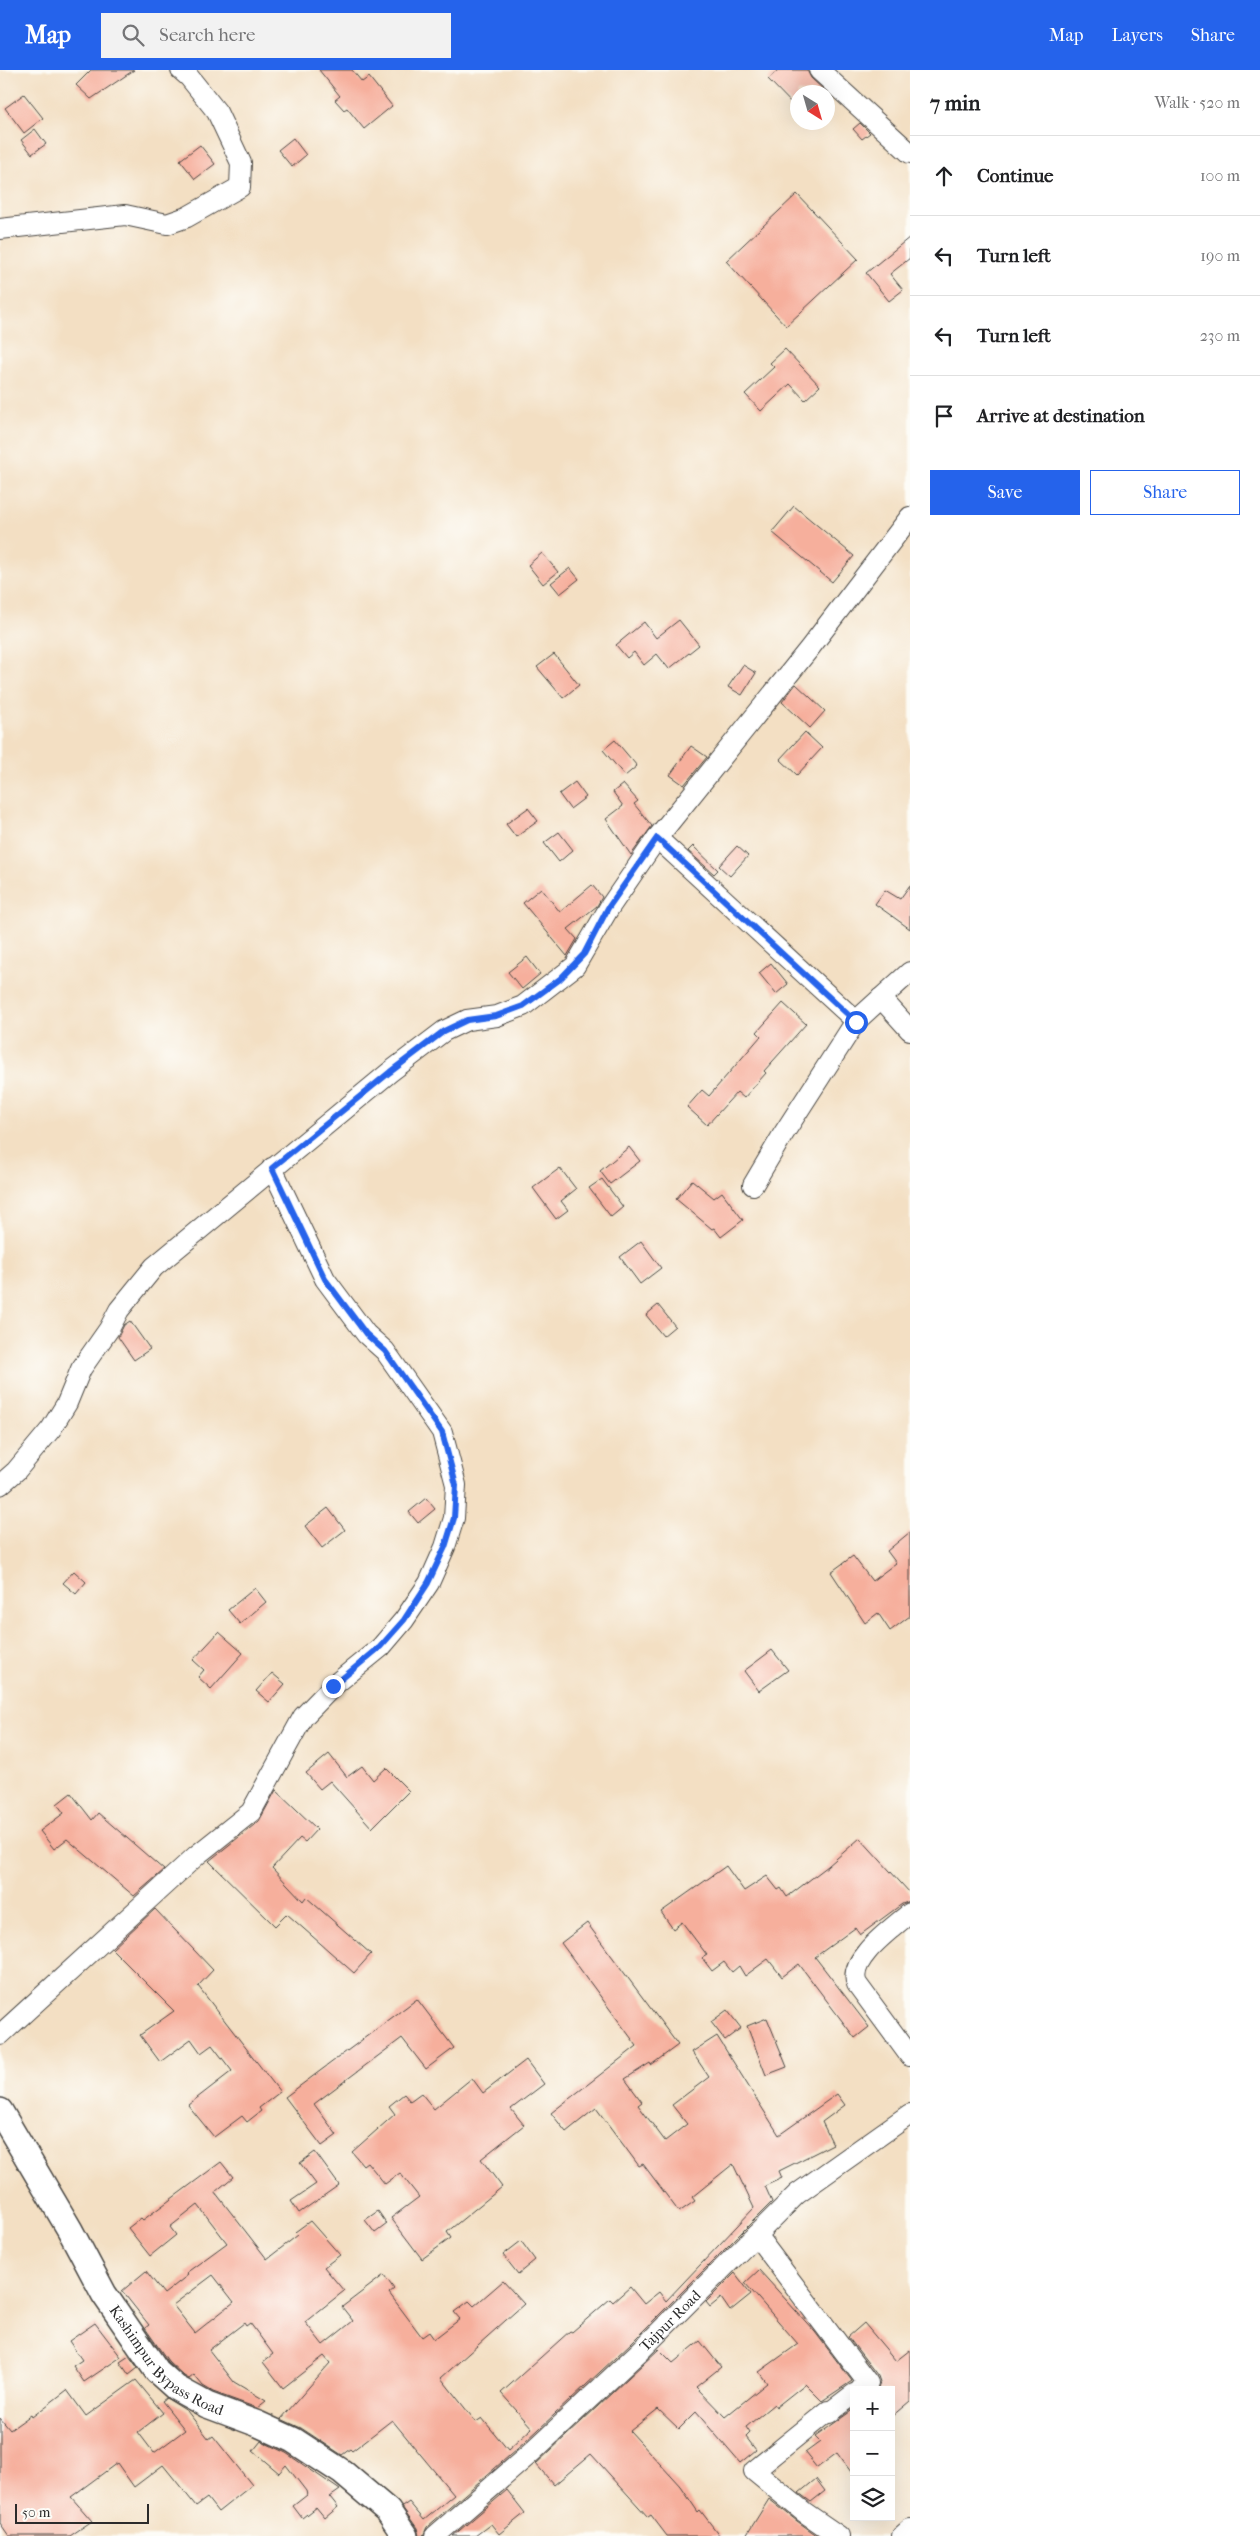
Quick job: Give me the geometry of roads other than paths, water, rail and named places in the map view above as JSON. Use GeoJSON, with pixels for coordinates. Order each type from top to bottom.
{"type":"FeatureCollection","features":[{"type":"Feature","properties":{"kind":"main road","name":"Kashimpur Bypass Road"},"geometry":{"type":"LineString","coordinates":[[0,2111],[70,2230],[104,2294],[157,2372],[176,2388],[207,2405],[258,2424],[293,2440],[342,2472],[388,2510],[404,2536]]}},
{"type":"Feature","properties":{"kind":"street"},"geometry":{"type":"LineString","coordinates":[[0,229],[125,215],[167,224],[187,217],[240,187],[241,163],[216,112],[189,76],[181,70]]}},
{"type":"Feature","properties":{"kind":"street"},"geometry":{"type":"LineString","coordinates":[[819,70],[910,153]]}},
{"type":"Feature","properties":{"kind":"street"},"geometry":{"type":"LineString","coordinates":[[0,1485],[16,1471],[51,1429],[67,1403],[81,1369],[139,1283],[177,1247],[390,1072],[444,1031],[467,1020],[496,1016],[523,1006],[560,979],[584,954],[608,908],[657,838],[809,649],[910,516]]}},
{"type":"Feature","properties":{"kind":"street"},"geometry":{"type":"LineString","coordinates":[[657,838],[856,1022]]}},
{"type":"Feature","properties":{"kind":"street"},"geometry":{"type":"LineString","coordinates":[[754,1185],[782,1136],[856,1022],[910,972]]}},
{"type":"Feature","properties":{"kind":"street"},"geometry":{"type":"LineString","coordinates":[[881,998],[910,1030]]}},
{"type":"Feature","properties":{"kind":"street"},"geometry":{"type":"LineString","coordinates":[[0,2034],[197,1854],[251,1812],[303,1717],[333,1686],[380,1647],[404,1620],[428,1583],[445,1547],[454,1518],[456,1485],[442,1432],[385,1351],[366,1334],[325,1279],[272,1168]]}},
{"type":"Feature","properties":{"kind":"street"},"geometry":{"type":"LineString","coordinates":[[910,1913],[872,1946],[855,1970],[853,1976],[862,1992],[910,2056]]}},
{"type":"Feature","properties":{"kind":"street","name":"Tajpur Road"},"geometry":{"type":"LineString","coordinates":[[435,2536],[532,2452],[639,2352],[797,2194],[910,2114]]}},
{"type":"Feature","properties":{"kind":"street"},"geometry":{"type":"LineString","coordinates":[[756,2235],[868,2383],[865,2386]]}},
{"type":"Feature","properties":{"kind":"street"},"geometry":{"type":"LineString","coordinates":[[839,2536],[804,2512],[754,2471],[828,2411],[829,2413],[850,2397]]}},
{"type":"Feature","properties":{"kind":"street"},"geometry":{"type":"LineString","coordinates":[[902,2536],[910,2528]]}}]}
